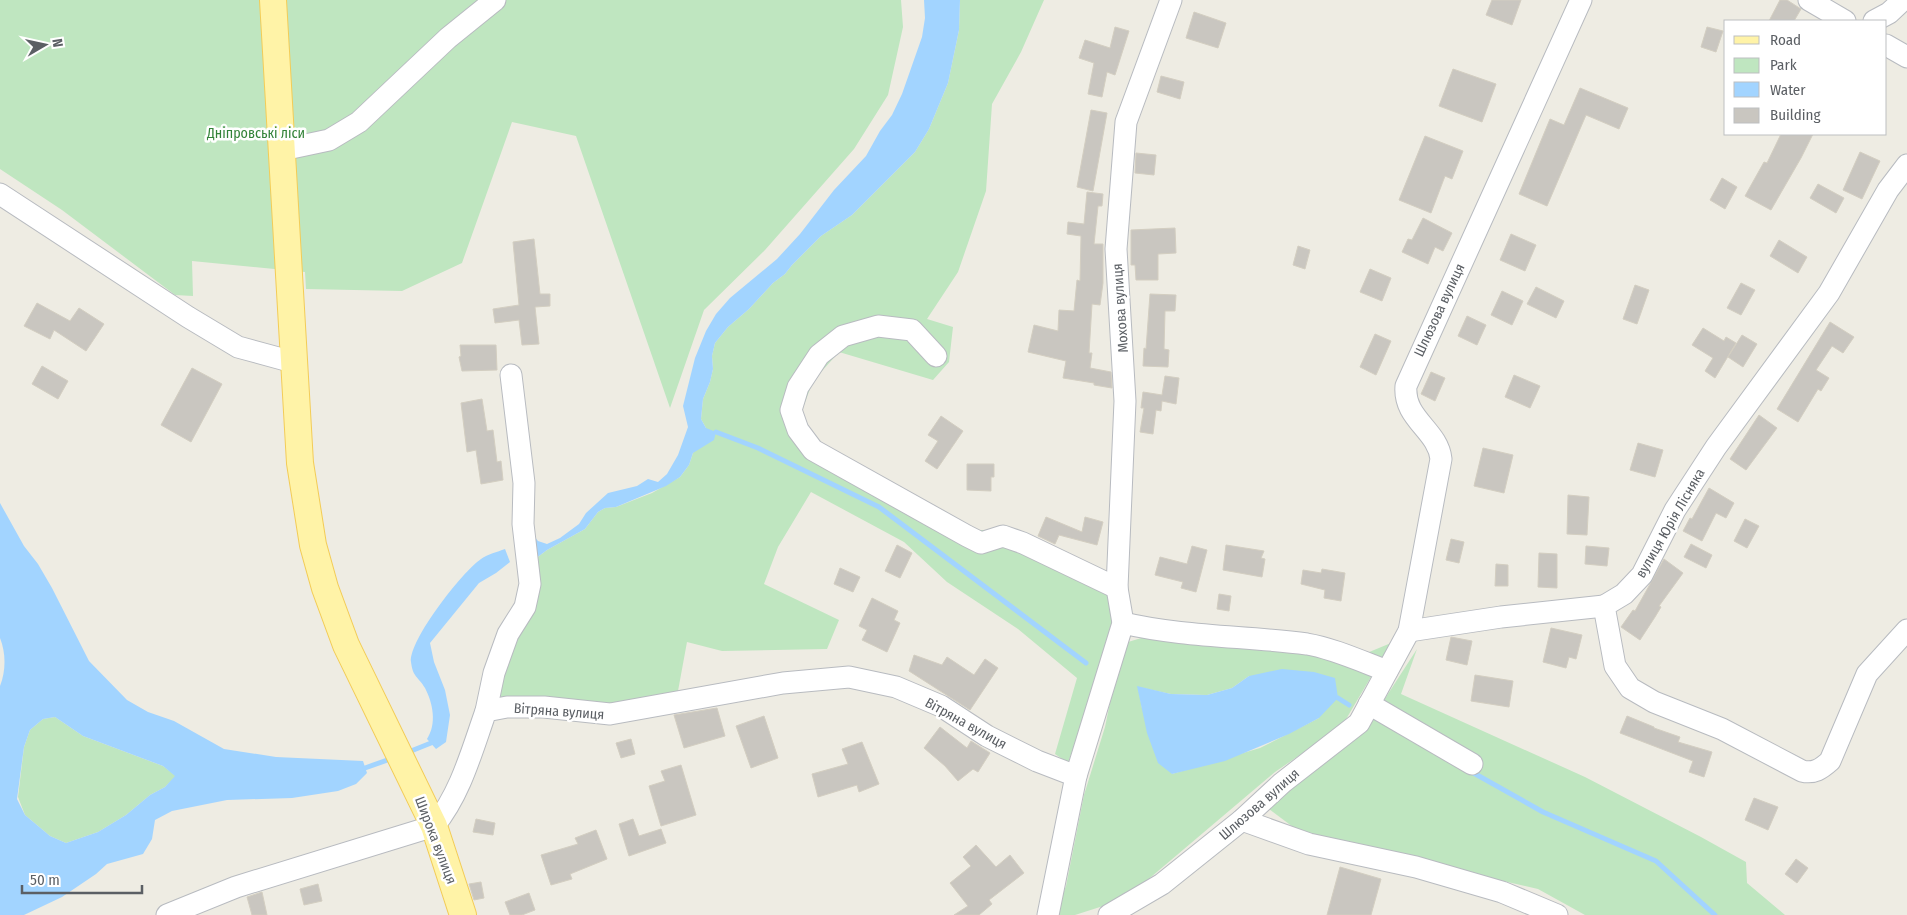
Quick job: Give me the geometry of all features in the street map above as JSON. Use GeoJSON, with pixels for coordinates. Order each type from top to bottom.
{"type":"FeatureCollection","features":[{"type":"Feature","properties":{"kind":"main road","name":"Широка вулиця"},"geometry":{"type":"LineString","coordinates":[[273,0],[300,463],[313,545],[325,588],[346,645],[434,826],[463,915]]}},
{"type":"Feature","properties":{"kind":"street"},"geometry":{"type":"LineString","coordinates":[[282,150],[329,140],[359,122],[448,38],[494,0]]}},
{"type":"Feature","properties":{"kind":"street","name":"Мохова вулиця"},"geometry":{"type":"LineString","coordinates":[[1123,623],[1117,588],[1125,401],[1116,249],[1126,122],[1170,0]]}},
{"type":"Feature","properties":{"kind":"street","name":"Шлюзова вулиця"},"geometry":{"type":"LineString","coordinates":[[1109,915],[1162,884],[1242,820],[1282,783],[1359,723],[1409,631],[1441,458],[1436,442],[1414,416],[1405,397],[1406,386],[1581,0]]}},
{"type":"Feature","properties":{"kind":"street"},"geometry":{"type":"LineString","coordinates":[[1809,0],[1843,20]]}},
{"type":"Feature","properties":{"kind":"street"},"geometry":{"type":"LineString","coordinates":[[1876,20],[1889,13],[1903,0]]}},
{"type":"Feature","properties":{"kind":"street"},"geometry":{"type":"LineString","coordinates":[[1887,46],[1907,58]]}},
{"type":"Feature","properties":{"kind":"street","name":"вулиця Юрія Лісняка"},"geometry":{"type":"LineString","coordinates":[[1604,606],[1624,594],[1642,576],[1675,510],[1716,447],[1829,293],[1888,190],[1907,165]]}},
{"type":"Feature","properties":{"kind":"street"},"geometry":{"type":"LineString","coordinates":[[0,194],[188,317],[238,347],[293,362]]}},
{"type":"Feature","properties":{"kind":"street"},"geometry":{"type":"LineString","coordinates":[[936,356],[912,330],[878,326],[843,336],[819,355],[798,387],[791,410],[798,430],[814,450],[981,543],[1002,536],[1023,542],[1117,588]]}},
{"type":"Feature","properties":{"kind":"street"},"geometry":{"type":"LineString","coordinates":[[167,915],[236,887],[434,826],[446,812],[463,775],[486,711],[494,673],[508,634],[525,607],[530,584],[523,524],[524,483],[510,375]]}},
{"type":"Feature","properties":{"kind":"street"},"geometry":{"type":"LineString","coordinates":[[1409,631],[1501,617],[1604,606],[1615,666],[1630,688],[1654,702],[1722,729],[1802,771],[1814,772],[1830,761],[1867,674],[1907,630]]}},
{"type":"Feature","properties":{"kind":"street"},"geometry":{"type":"LineString","coordinates":[[1048,915],[1076,776],[1123,623],[1150,629],[1309,645],[1387,671]]}},
{"type":"Feature","properties":{"kind":"street","name":"Вітряна вулиця"},"geometry":{"type":"LineString","coordinates":[[486,711],[507,708],[544,707],[610,714],[783,683],[849,677],[905,690],[941,706],[987,736],[1037,761],[1076,776]]}},
{"type":"Feature","properties":{"kind":"street"},"geometry":{"type":"LineString","coordinates":[[1369,704],[1472,764]]}},
{"type":"Feature","properties":{"kind":"street"},"geometry":{"type":"LineString","coordinates":[[1242,820],[1309,844],[1416,867],[1502,892],[1544,912]]}},
{"type":"Feature","properties":{"kind":"green space","name":"Дніпровські ліси"},"geometry":{"type":"Polygon","coordinates":[[[0,0],[901,0],[903,27],[888,95],[854,149],[765,250],[704,310],[670,408],[576,136],[512,122],[462,263],[402,291],[306,289],[305,272],[192,261],[193,296],[175,295],[62,210],[0,169],[0,0]]]}},
{"type":"Feature","properties":{"kind":"green space"},"geometry":{"type":"Polygon","coordinates":[[[960,0],[1044,0],[1021,52],[992,104],[986,191],[958,272],[927,319],[953,327],[949,362],[933,380],[839,352],[813,381],[801,413],[809,436],[968,530],[996,530],[1105,571],[1116,626],[1068,763],[1055,754],[1077,678],[1018,629],[947,582],[904,542],[811,492],[778,547],[764,584],[839,620],[827,649],[722,651],[687,642],[678,691],[611,706],[496,699],[535,559],[547,550],[585,529],[598,512],[605,508],[616,507],[652,493],[680,477],[689,465],[706,428],[701,419],[703,399],[713,369],[712,356],[715,343],[728,327],[749,309],[773,283],[785,274],[821,236],[852,215],[915,152],[929,129],[948,83],[959,30],[960,0]]]}},
{"type":"Feature","properties":{"kind":"green space"},"geometry":{"type":"Polygon","coordinates":[[[1148,636],[1362,655],[1391,643],[1342,726],[1275,772],[1125,899],[1075,915],[1055,915],[1066,886],[1084,795],[1105,727],[1118,664],[1128,642],[1148,636]],[[1249,676],[1232,688],[1207,695],[1171,694],[1138,687],[1142,708],[1172,774],[1260,748],[1319,718],[1249,676]]]}},
{"type":"Feature","properties":{"kind":"green space"},"geometry":{"type":"Polygon","coordinates":[[[1417,649],[1401,694],[1585,777],[1746,862],[1747,883],[1785,915],[1585,915],[1538,889],[1312,837],[1293,827],[1269,809],[1279,797],[1364,731],[1417,649]]]}},
{"type":"Feature","properties":{"kind":"green space"},"geometry":{"type":"Polygon","coordinates":[[[55,717],[83,736],[163,766],[176,776],[165,787],[150,795],[126,815],[98,832],[66,843],[50,836],[25,815],[18,797],[24,747],[30,730],[43,719],[55,717]]]}},
{"type":"Feature","properties":{"kind":"water"},"geometry":{"type":"Polygon","coordinates":[[[924,0],[960,0],[959,30],[948,83],[929,129],[915,152],[852,215],[821,236],[785,274],[773,283],[749,309],[728,327],[715,343],[712,356],[713,369],[703,399],[701,419],[706,428],[716,432],[714,440],[693,453],[689,465],[680,477],[666,486],[616,507],[605,508],[598,512],[585,529],[547,550],[535,559],[534,536],[538,541],[547,544],[560,538],[579,524],[586,513],[608,493],[637,486],[648,479],[658,482],[667,474],[678,455],[688,427],[683,406],[695,358],[706,331],[716,314],[730,298],[777,259],[800,234],[834,190],[866,156],[880,131],[892,115],[902,94],[922,37],[925,18],[924,0]]]}},
{"type":"Feature","properties":{"kind":"water"},"geometry":{"type":"Polygon","coordinates":[[[0,503],[24,546],[38,564],[52,588],[89,661],[127,700],[148,712],[174,721],[224,749],[276,757],[363,761],[367,773],[356,784],[338,791],[292,798],[227,800],[172,811],[155,820],[152,839],[143,854],[107,864],[96,874],[62,897],[24,915],[0,915],[0,686],[4,662],[0,638],[0,503]],[[55,717],[43,719],[30,730],[24,747],[17,799],[25,815],[50,836],[66,843],[98,832],[126,815],[150,795],[165,787],[175,776],[163,766],[83,736],[55,717]]]}},
{"type":"Feature","properties":{"kind":"water"},"geometry":{"type":"Polygon","coordinates":[[[505,549],[510,562],[479,583],[430,643],[434,662],[445,690],[450,715],[446,742],[436,749],[427,739],[432,727],[432,707],[425,688],[413,671],[411,662],[413,652],[418,638],[427,623],[462,577],[481,559],[505,549]]]}},
{"type":"Feature","properties":{"kind":"water"},"geometry":{"type":"Polygon","coordinates":[[[1282,669],[1314,672],[1335,678],[1338,698],[1319,718],[1289,734],[1225,761],[1172,774],[1158,763],[1147,733],[1137,686],[1171,694],[1207,695],[1232,688],[1249,676],[1282,669]]]}},
{"type":"Feature","properties":{"kind":"building"},"geometry":{"type":"Polygon","coordinates":[[[1492,0],[1521,0],[1512,25],[1486,15],[1492,0]]]}},
{"type":"Feature","properties":{"kind":"building"},"geometry":{"type":"Polygon","coordinates":[[[1780,0],[1787,0],[1801,9],[1795,20],[1770,20],[1780,0]]]}},
{"type":"Feature","properties":{"kind":"building"},"geometry":{"type":"Polygon","coordinates":[[[1194,12],[1226,23],[1218,48],[1186,38],[1194,12]]]}},
{"type":"Feature","properties":{"kind":"building"},"geometry":{"type":"Polygon","coordinates":[[[1115,27],[1129,31],[1115,75],[1107,72],[1102,97],[1088,94],[1094,63],[1079,58],[1085,40],[1110,48],[1115,27]]]}},
{"type":"Feature","properties":{"kind":"building"},"geometry":{"type":"Polygon","coordinates":[[[1707,27],[1723,31],[1716,52],[1701,47],[1707,27]]]}},
{"type":"Feature","properties":{"kind":"building"},"geometry":{"type":"Polygon","coordinates":[[[1453,69],[1496,84],[1482,122],[1439,106],[1453,69]]]}},
{"type":"Feature","properties":{"kind":"building"},"geometry":{"type":"Polygon","coordinates":[[[1161,76],[1184,82],[1180,99],[1157,92],[1161,76]]]}},
{"type":"Feature","properties":{"kind":"building"},"geometry":{"type":"Polygon","coordinates":[[[1580,88],[1628,108],[1619,129],[1586,115],[1547,206],[1519,194],[1550,119],[1564,125],[1580,88]]]}},
{"type":"Feature","properties":{"kind":"building"},"geometry":{"type":"Polygon","coordinates":[[[1091,110],[1107,113],[1093,191],[1077,187],[1091,110]]]}},
{"type":"Feature","properties":{"kind":"building"},"geometry":{"type":"Polygon","coordinates":[[[1781,135],[1812,135],[1771,210],[1745,196],[1764,162],[1767,163],[1781,135]]]}},
{"type":"Feature","properties":{"kind":"building"},"geometry":{"type":"Polygon","coordinates":[[[1425,136],[1463,151],[1452,179],[1445,176],[1431,213],[1399,200],[1425,136]]]}},
{"type":"Feature","properties":{"kind":"building"},"geometry":{"type":"Polygon","coordinates":[[[1860,152],[1880,161],[1862,199],[1843,190],[1860,152]]]}},
{"type":"Feature","properties":{"kind":"building"},"geometry":{"type":"Polygon","coordinates":[[[1136,153],[1156,155],[1154,175],[1135,173],[1136,153]]]}},
{"type":"Feature","properties":{"kind":"building"},"geometry":{"type":"Polygon","coordinates":[[[1722,178],[1737,187],[1725,209],[1710,200],[1722,178]]]}},
{"type":"Feature","properties":{"kind":"building"},"geometry":{"type":"Polygon","coordinates":[[[1818,184],[1844,198],[1836,213],[1810,198],[1818,184]]]}},
{"type":"Feature","properties":{"kind":"building"},"geometry":{"type":"Polygon","coordinates":[[[1087,192],[1103,194],[1102,206],[1098,206],[1094,244],[1103,244],[1103,283],[1100,305],[1092,304],[1089,353],[1092,353],[1090,368],[1111,372],[1112,388],[1063,378],[1066,361],[1028,352],[1034,325],[1058,331],[1059,310],[1074,311],[1077,280],[1080,281],[1081,236],[1067,234],[1068,222],[1084,224],[1087,192]]]}},
{"type":"Feature","properties":{"kind":"building"},"geometry":{"type":"Polygon","coordinates":[[[1423,218],[1452,233],[1443,251],[1435,247],[1428,264],[1402,252],[1408,239],[1412,240],[1423,218]]]}},
{"type":"Feature","properties":{"kind":"building"},"geometry":{"type":"Polygon","coordinates":[[[1175,228],[1176,253],[1158,254],[1158,280],[1136,280],[1135,265],[1131,265],[1131,230],[1175,228]]]}},
{"type":"Feature","properties":{"kind":"building"},"geometry":{"type":"Polygon","coordinates":[[[1511,234],[1536,245],[1525,271],[1500,260],[1511,234]]]}},
{"type":"Feature","properties":{"kind":"building"},"geometry":{"type":"Polygon","coordinates":[[[534,239],[540,294],[550,294],[550,306],[535,307],[539,344],[522,345],[519,320],[495,323],[493,309],[519,305],[513,242],[534,239]]]}},
{"type":"Feature","properties":{"kind":"building"},"geometry":{"type":"Polygon","coordinates":[[[1779,240],[1807,257],[1798,273],[1770,256],[1779,240]]]}},
{"type":"Feature","properties":{"kind":"building"},"geometry":{"type":"Polygon","coordinates":[[[1298,246],[1310,250],[1305,269],[1293,265],[1298,246]]]}},
{"type":"Feature","properties":{"kind":"building"},"geometry":{"type":"Polygon","coordinates":[[[1370,269],[1391,278],[1382,301],[1360,292],[1370,269]]]}},
{"type":"Feature","properties":{"kind":"building"},"geometry":{"type":"Polygon","coordinates":[[[1741,283],[1755,290],[1741,315],[1727,308],[1741,283]]]}},
{"type":"Feature","properties":{"kind":"building"},"geometry":{"type":"Polygon","coordinates":[[[1635,285],[1649,290],[1637,324],[1623,319],[1635,285]]]}},
{"type":"Feature","properties":{"kind":"building"},"geometry":{"type":"Polygon","coordinates":[[[1536,287],[1564,301],[1556,318],[1527,304],[1536,287]]]}},
{"type":"Feature","properties":{"kind":"building"},"geometry":{"type":"Polygon","coordinates":[[[1502,291],[1523,301],[1512,325],[1491,315],[1502,291]]]}},
{"type":"Feature","properties":{"kind":"building"},"geometry":{"type":"Polygon","coordinates":[[[1150,294],[1176,295],[1175,311],[1165,311],[1164,349],[1169,350],[1168,367],[1143,366],[1150,294]]]}},
{"type":"Feature","properties":{"kind":"building"},"geometry":{"type":"Polygon","coordinates":[[[37,303],[70,321],[79,308],[104,324],[86,351],[54,330],[50,339],[24,326],[37,303]]]}},
{"type":"Feature","properties":{"kind":"building"},"geometry":{"type":"Polygon","coordinates":[[[1467,316],[1486,325],[1477,345],[1458,336],[1467,316]]]}},
{"type":"Feature","properties":{"kind":"building"},"geometry":{"type":"Polygon","coordinates":[[[1830,322],[1854,337],[1843,353],[1832,346],[1816,370],[1829,378],[1821,391],[1818,389],[1798,422],[1777,409],[1830,322]]]}},
{"type":"Feature","properties":{"kind":"building"},"geometry":{"type":"Polygon","coordinates":[[[1703,328],[1724,341],[1726,337],[1736,343],[1715,378],[1705,371],[1713,358],[1692,345],[1703,328]]]}},
{"type":"Feature","properties":{"kind":"building"},"geometry":{"type":"Polygon","coordinates":[[[1375,334],[1391,341],[1376,375],[1360,367],[1375,334]]]}},
{"type":"Feature","properties":{"kind":"building"},"geometry":{"type":"Polygon","coordinates":[[[1742,335],[1757,344],[1743,367],[1728,357],[1742,335]]]}},
{"type":"Feature","properties":{"kind":"building"},"geometry":{"type":"Polygon","coordinates":[[[460,345],[496,345],[497,370],[462,371],[459,357],[461,356],[460,345]]]}},
{"type":"Feature","properties":{"kind":"building"},"geometry":{"type":"Polygon","coordinates":[[[42,366],[68,381],[58,399],[32,384],[42,366]]]}},
{"type":"Feature","properties":{"kind":"building"},"geometry":{"type":"Polygon","coordinates":[[[192,368],[222,384],[191,442],[161,425],[192,368]]]}},
{"type":"Feature","properties":{"kind":"building"},"geometry":{"type":"Polygon","coordinates":[[[1431,372],[1445,378],[1435,401],[1421,394],[1431,372]]]}},
{"type":"Feature","properties":{"kind":"building"},"geometry":{"type":"Polygon","coordinates":[[[1514,375],[1540,386],[1530,408],[1505,397],[1514,375]]]}},
{"type":"Feature","properties":{"kind":"building"},"geometry":{"type":"Polygon","coordinates":[[[1165,376],[1179,378],[1176,404],[1162,401],[1161,411],[1156,410],[1153,434],[1140,432],[1144,408],[1141,408],[1143,392],[1162,395],[1165,376]]]}},
{"type":"Feature","properties":{"kind":"building"},"geometry":{"type":"Polygon","coordinates":[[[482,399],[487,431],[493,430],[497,462],[501,461],[503,480],[481,484],[476,450],[467,452],[461,403],[482,399]]]}},
{"type":"Feature","properties":{"kind":"building"},"geometry":{"type":"Polygon","coordinates":[[[1759,415],[1777,428],[1746,470],[1730,459],[1759,415]]]}},
{"type":"Feature","properties":{"kind":"building"},"geometry":{"type":"Polygon","coordinates":[[[941,416],[963,431],[937,469],[925,461],[938,441],[928,435],[941,416]]]}},
{"type":"Feature","properties":{"kind":"building"},"geometry":{"type":"Polygon","coordinates":[[[1638,443],[1663,450],[1655,477],[1630,470],[1638,443]]]}},
{"type":"Feature","properties":{"kind":"building"},"geometry":{"type":"Polygon","coordinates":[[[1483,448],[1513,455],[1504,493],[1474,486],[1483,448]]]}},
{"type":"Feature","properties":{"kind":"building"},"geometry":{"type":"Polygon","coordinates":[[[967,464],[994,464],[994,477],[991,477],[991,491],[967,490],[967,464]]]}},
{"type":"Feature","properties":{"kind":"building"},"geometry":{"type":"Polygon","coordinates":[[[1709,488],[1734,503],[1726,518],[1716,513],[1702,541],[1683,531],[1709,488]]]}},
{"type":"Feature","properties":{"kind":"building"},"geometry":{"type":"Polygon","coordinates":[[[1568,495],[1589,497],[1587,535],[1567,534],[1568,495]]]}},
{"type":"Feature","properties":{"kind":"building"},"geometry":{"type":"Polygon","coordinates":[[[1046,517],[1082,532],[1085,517],[1103,522],[1097,545],[1059,535],[1055,544],[1038,536],[1046,517]]]}},
{"type":"Feature","properties":{"kind":"building"},"geometry":{"type":"Polygon","coordinates":[[[1745,519],[1759,526],[1747,548],[1734,541],[1745,519]]]}},
{"type":"Feature","properties":{"kind":"building"},"geometry":{"type":"Polygon","coordinates":[[[1451,539],[1464,542],[1459,563],[1446,560],[1451,539]]]}},
{"type":"Feature","properties":{"kind":"building"},"geometry":{"type":"Polygon","coordinates":[[[1691,544],[1712,555],[1706,568],[1684,557],[1691,544]]]}},
{"type":"Feature","properties":{"kind":"building"},"geometry":{"type":"Polygon","coordinates":[[[897,545],[912,553],[900,578],[885,571],[897,545]]]}},
{"type":"Feature","properties":{"kind":"building"},"geometry":{"type":"Polygon","coordinates":[[[1226,545],[1264,551],[1261,558],[1265,559],[1262,577],[1223,570],[1226,545]]]}},
{"type":"Feature","properties":{"kind":"building"},"geometry":{"type":"Polygon","coordinates":[[[1192,546],[1207,550],[1196,592],[1181,588],[1183,582],[1155,575],[1160,557],[1187,564],[1192,546]]]}},
{"type":"Feature","properties":{"kind":"building"},"geometry":{"type":"Polygon","coordinates":[[[1586,546],[1609,548],[1607,566],[1585,564],[1586,546]]]}},
{"type":"Feature","properties":{"kind":"building"},"geometry":{"type":"Polygon","coordinates":[[[1539,553],[1557,554],[1557,588],[1538,587],[1539,553]]]}},
{"type":"Feature","properties":{"kind":"building"},"geometry":{"type":"Polygon","coordinates":[[[1664,559],[1683,573],[1659,606],[1661,607],[1640,640],[1621,627],[1633,610],[1635,611],[1664,559]]]}},
{"type":"Feature","properties":{"kind":"building"},"geometry":{"type":"Polygon","coordinates":[[[1496,564],[1508,565],[1508,586],[1495,586],[1496,564]]]}},
{"type":"Feature","properties":{"kind":"building"},"geometry":{"type":"Polygon","coordinates":[[[840,568],[860,577],[853,592],[834,584],[840,568]]]}},
{"type":"Feature","properties":{"kind":"building"},"geometry":{"type":"Polygon","coordinates":[[[1322,569],[1345,573],[1341,601],[1324,598],[1325,590],[1301,584],[1303,570],[1321,573],[1322,569]]]}},
{"type":"Feature","properties":{"kind":"building"},"geometry":{"type":"Polygon","coordinates":[[[1219,594],[1231,596],[1229,611],[1217,609],[1219,594]]]}},
{"type":"Feature","properties":{"kind":"building"},"geometry":{"type":"Polygon","coordinates":[[[872,598],[898,611],[894,620],[900,623],[887,652],[862,640],[867,630],[859,626],[872,598]]]}},
{"type":"Feature","properties":{"kind":"building"},"geometry":{"type":"Polygon","coordinates":[[[1551,628],[1582,635],[1576,659],[1569,657],[1566,668],[1543,662],[1551,628]]]}},
{"type":"Feature","properties":{"kind":"building"},"geometry":{"type":"Polygon","coordinates":[[[1451,637],[1472,641],[1467,665],[1446,660],[1451,637]]]}},
{"type":"Feature","properties":{"kind":"building"},"geometry":{"type":"Polygon","coordinates":[[[914,655],[942,665],[947,657],[974,675],[985,659],[998,668],[970,710],[909,671],[914,655]]]}},
{"type":"Feature","properties":{"kind":"building"},"geometry":{"type":"Polygon","coordinates":[[[1475,675],[1513,681],[1509,707],[1471,701],[1475,675]]]}},
{"type":"Feature","properties":{"kind":"building"},"geometry":{"type":"Polygon","coordinates":[[[717,708],[725,736],[684,748],[674,715],[717,708]]]}},
{"type":"Feature","properties":{"kind":"building"},"geometry":{"type":"Polygon","coordinates":[[[764,716],[778,758],[751,768],[736,726],[764,716]]]}},
{"type":"Feature","properties":{"kind":"building"},"geometry":{"type":"Polygon","coordinates":[[[1627,716],[1680,737],[1678,742],[1712,752],[1704,777],[1689,772],[1693,761],[1620,733],[1627,716]]]}},
{"type":"Feature","properties":{"kind":"building"},"geometry":{"type":"Polygon","coordinates":[[[940,727],[967,748],[971,741],[990,753],[978,772],[973,769],[958,781],[945,766],[924,748],[940,727]]]}},
{"type":"Feature","properties":{"kind":"building"},"geometry":{"type":"Polygon","coordinates":[[[631,739],[635,754],[621,758],[616,743],[631,739]]]}},
{"type":"Feature","properties":{"kind":"building"},"geometry":{"type":"Polygon","coordinates":[[[862,742],[879,784],[859,792],[857,785],[818,797],[812,774],[848,764],[842,749],[862,742]]]}},
{"type":"Feature","properties":{"kind":"building"},"geometry":{"type":"Polygon","coordinates":[[[681,765],[696,815],[661,826],[649,786],[665,781],[661,771],[681,765]]]}},
{"type":"Feature","properties":{"kind":"building"},"geometry":{"type":"Polygon","coordinates":[[[1754,798],[1778,807],[1768,830],[1745,820],[1754,798]]]}},
{"type":"Feature","properties":{"kind":"building"},"geometry":{"type":"Polygon","coordinates":[[[476,819],[495,823],[493,835],[473,832],[476,819]]]}},
{"type":"Feature","properties":{"kind":"building"},"geometry":{"type":"Polygon","coordinates":[[[633,819],[639,836],[661,829],[666,843],[629,856],[619,824],[633,819]]]}},
{"type":"Feature","properties":{"kind":"building"},"geometry":{"type":"Polygon","coordinates":[[[596,830],[607,859],[570,874],[572,879],[551,885],[541,855],[578,844],[575,838],[596,830]]]}},
{"type":"Feature","properties":{"kind":"building"},"geometry":{"type":"Polygon","coordinates":[[[976,845],[996,867],[1010,855],[1024,873],[989,900],[992,904],[979,915],[954,915],[968,906],[950,883],[971,866],[963,857],[976,845]]]}},
{"type":"Feature","properties":{"kind":"building"},"geometry":{"type":"Polygon","coordinates":[[[1796,859],[1808,868],[1797,883],[1785,874],[1796,859]]]}},
{"type":"Feature","properties":{"kind":"building"},"geometry":{"type":"Polygon","coordinates":[[[1340,867],[1381,879],[1371,915],[1327,915],[1340,867]]]}},
{"type":"Feature","properties":{"kind":"building"},"geometry":{"type":"Polygon","coordinates":[[[481,882],[484,898],[474,900],[469,884],[481,882]]]}},
{"type":"Feature","properties":{"kind":"building"},"geometry":{"type":"Polygon","coordinates":[[[318,884],[322,901],[304,905],[300,889],[318,884]]]}},
{"type":"Feature","properties":{"kind":"building"},"geometry":{"type":"Polygon","coordinates":[[[262,892],[267,915],[252,915],[247,897],[262,892]]]}},
{"type":"Feature","properties":{"kind":"building"},"geometry":{"type":"Polygon","coordinates":[[[529,893],[535,910],[522,915],[510,915],[505,902],[529,893]]]}},
{"type":"Feature","properties":{"kind":"waterway"},"geometry":{"type":"LineString","coordinates":[[716,432],[758,448],[879,507],[1086,663]]}},
{"type":"Feature","properties":{"kind":"waterway"},"geometry":{"type":"LineString","coordinates":[[1338,698],[1349,705]]}},
{"type":"Feature","properties":{"kind":"waterway"},"geometry":{"type":"LineString","coordinates":[[406,753],[431,743]]}},
{"type":"Feature","properties":{"kind":"waterway"},"geometry":{"type":"LineString","coordinates":[[365,768],[393,758]]}},
{"type":"Feature","properties":{"kind":"waterway"},"geometry":{"type":"LineString","coordinates":[[1470,771],[1543,812],[1656,861],[1715,915]]}}]}
